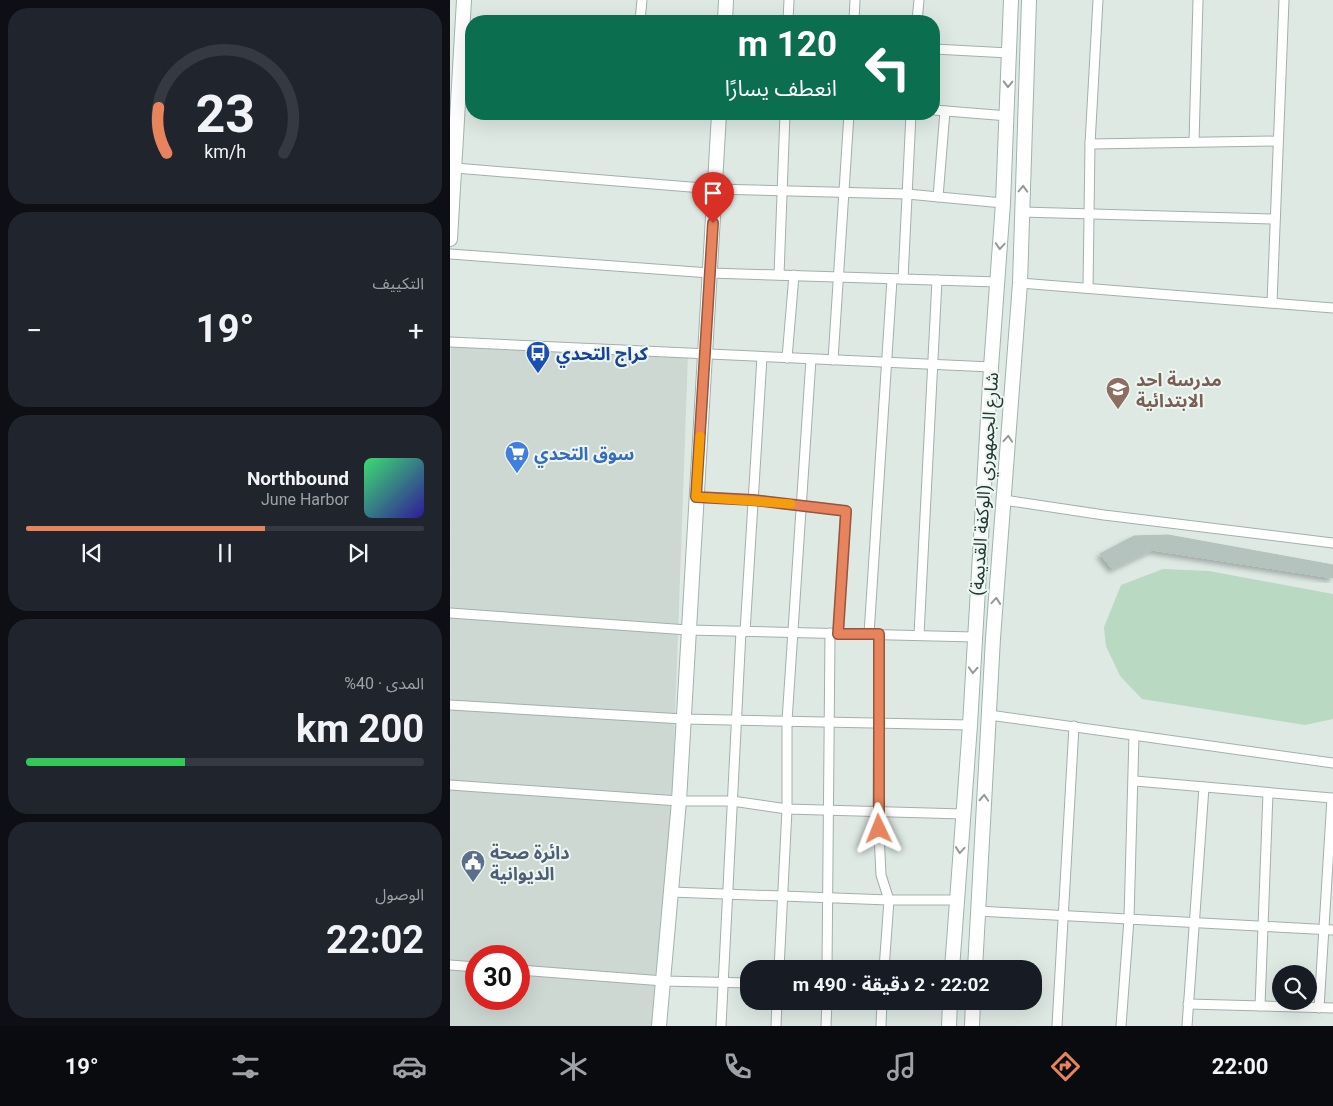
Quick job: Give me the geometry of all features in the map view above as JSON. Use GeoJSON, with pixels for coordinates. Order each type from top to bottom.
{"type":"FeatureCollection","features":[{"type":"Feature","properties":{"kind":"main road"},"geometry":{"type":"LineString","coordinates":[[464,0],[466,15]]}},
{"type":"Feature","properties":{"kind":"main road"},"geometry":{"type":"LineString","coordinates":[[725,15],[726,0]]}},
{"type":"Feature","properties":{"kind":"main road","name":"شارع الجمهوري (الوكفة القديمة)"},"geometry":{"type":"LineString","coordinates":[[953,960],[970,725],[991,367],[1003,203],[1012,0]]}},
{"type":"Feature","properties":{"kind":"main road","name":"شارع الجمهوري (الوكفة القديمة)"},"geometry":{"type":"LineString","coordinates":[[975,960],[989,715],[1020,283],[1029,0]]}},
{"type":"Feature","properties":{"kind":"main road"},"geometry":{"type":"LineString","coordinates":[[450,239],[455,168],[465,95]]}},
{"type":"Feature","properties":{"kind":"main road"},"geometry":{"type":"LineString","coordinates":[[659,1026],[679,801],[719,120]]}},
{"type":"Feature","properties":{"kind":"main road"},"geometry":{"type":"LineString","coordinates":[[995,318],[1017,319]]}},
{"type":"Feature","properties":{"kind":"main road"},"geometry":{"type":"LineString","coordinates":[[984,479],[1005,480]]}},
{"type":"Feature","properties":{"kind":"main road"},"geometry":{"type":"LineString","coordinates":[[949,1026],[950,1010]]}},
{"type":"Feature","properties":{"kind":"main road"},"geometry":{"type":"LineString","coordinates":[[972,1026],[973,1010]]}},
{"type":"Feature","properties":{"kind":"street"},"geometry":{"type":"LineString","coordinates":[[641,15],[642,0]]}},
{"type":"Feature","properties":{"kind":"street"},"geometry":{"type":"LineString","coordinates":[[788,15],[789,0]]}},
{"type":"Feature","properties":{"kind":"street"},"geometry":{"type":"LineString","coordinates":[[854,15],[855,0]]}},
{"type":"Feature","properties":{"kind":"street"},"geometry":{"type":"LineString","coordinates":[[918,15],[919,0]]}},
{"type":"Feature","properties":{"kind":"street"},"geometry":{"type":"LineString","coordinates":[[1088,288],[1090,144],[1098,0]]}},
{"type":"Feature","properties":{"kind":"street"},"geometry":{"type":"LineString","coordinates":[[1194,142],[1198,0]]}},
{"type":"Feature","properties":{"kind":"street"},"geometry":{"type":"LineString","coordinates":[[1272,303],[1284,0]]}},
{"type":"Feature","properties":{"kind":"street"},"geometry":{"type":"LineString","coordinates":[[940,49],[1009,53]]}},
{"type":"Feature","properties":{"kind":"street"},"geometry":{"type":"LineString","coordinates":[[940,111],[1008,116]]}},
{"type":"Feature","properties":{"kind":"street"},"geometry":{"type":"LineString","coordinates":[[938,197],[945,111]]}},
{"type":"Feature","properties":{"kind":"street"},"geometry":{"type":"LineString","coordinates":[[779,275],[785,120]]}},
{"type":"Feature","properties":{"kind":"street"},"geometry":{"type":"LineString","coordinates":[[833,360],[849,120]]}},
{"type":"Feature","properties":{"kind":"street"},"geometry":{"type":"LineString","coordinates":[[903,279],[911,120]]}},
{"type":"Feature","properties":{"kind":"street"},"geometry":{"type":"LineString","coordinates":[[1090,144],[1278,141]]}},
{"type":"Feature","properties":{"kind":"street"},"geometry":{"type":"LineString","coordinates":[[455,168],[715,189],[907,194],[1003,203]]}},
{"type":"Feature","properties":{"kind":"street"},"geometry":{"type":"LineString","coordinates":[[1022,212],[1275,219]]}},
{"type":"Feature","properties":{"kind":"street"},"geometry":{"type":"LineString","coordinates":[[450,254],[710,273],[998,282]]}},
{"type":"Feature","properties":{"kind":"street"},"geometry":{"type":"LineString","coordinates":[[787,358],[794,275]]}},
{"type":"Feature","properties":{"kind":"street"},"geometry":{"type":"LineString","coordinates":[[869,634],[892,279]]}},
{"type":"Feature","properties":{"kind":"street"},"geometry":{"type":"LineString","coordinates":[[919,635],[937,280]]}},
{"type":"Feature","properties":{"kind":"street"},"geometry":{"type":"LineString","coordinates":[[1020,283],[1333,308]]}},
{"type":"Feature","properties":{"kind":"street"},"geometry":{"type":"LineString","coordinates":[[450,342],[991,367]]}},
{"type":"Feature","properties":{"kind":"street"},"geometry":{"type":"LineString","coordinates":[[721,1026],[736,720],[762,357]]}},
{"type":"Feature","properties":{"kind":"street"},"geometry":{"type":"LineString","coordinates":[[779,960],[787,809],[786,721],[811,359]]}},
{"type":"Feature","properties":{"kind":"street"},"geometry":{"type":"LineString","coordinates":[[696,497],[753,500],[846,511],[834,634],[829,723],[827,960]]}},
{"type":"Feature","properties":{"kind":"street"},"geometry":{"type":"LineString","coordinates":[[1004,500],[1104,515],[1333,543]]}},
{"type":"Feature","properties":{"kind":"street"},"geometry":{"type":"LineString","coordinates":[[450,613],[688,630],[974,637]]}},
{"type":"Feature","properties":{"kind":"street"},"geometry":{"type":"LineString","coordinates":[[879,634],[878,813],[881,876],[888,900],[885,960]]}},
{"type":"Feature","properties":{"kind":"street"},"geometry":{"type":"LineString","coordinates":[[450,705],[683,719],[970,725]]}},
{"type":"Feature","properties":{"kind":"street"},"geometry":{"type":"LineString","coordinates":[[989,715],[1333,763]]}},
{"type":"Feature","properties":{"kind":"street"},"geometry":{"type":"LineString","coordinates":[[1057,1026],[1074,726]]}},
{"type":"Feature","properties":{"kind":"street"},"geometry":{"type":"LineString","coordinates":[[1121,1026],[1129,919],[1135,781],[1134,735]]}},
{"type":"Feature","properties":{"kind":"street"},"geometry":{"type":"LineString","coordinates":[[1135,781],[1332,798],[1328,930],[1319,1008]]}},
{"type":"Feature","properties":{"kind":"street"},"geometry":{"type":"LineString","coordinates":[[450,785],[679,801],[732,801],[787,809],[963,814]]}},
{"type":"Feature","properties":{"kind":"street"},"geometry":{"type":"LineString","coordinates":[[1187,1026],[1204,787]]}},
{"type":"Feature","properties":{"kind":"street"},"geometry":{"type":"LineString","coordinates":[[1260,1006],[1268,793]]}},
{"type":"Feature","properties":{"kind":"street"},"geometry":{"type":"LineString","coordinates":[[671,892],[826,896],[888,900],[956,900]]}},
{"type":"Feature","properties":{"kind":"street"},"geometry":{"type":"LineString","coordinates":[[978,911],[1328,930]]}},
{"type":"Feature","properties":{"kind":"street"},"geometry":{"type":"LineString","coordinates":[[450,965],[465,966]]}},
{"type":"Feature","properties":{"kind":"street"},"geometry":{"type":"LineString","coordinates":[[530,971],[740,983]]}},
{"type":"Feature","properties":{"kind":"street"},"geometry":{"type":"LineString","coordinates":[[1188,1004],[1333,1008]]}},
{"type":"Feature","properties":{"kind":"street"},"geometry":{"type":"LineString","coordinates":[[776,1026],[777,1010]]}},
{"type":"Feature","properties":{"kind":"street"},"geometry":{"type":"LineString","coordinates":[[826,1010],[826,1026]]}},
{"type":"Feature","properties":{"kind":"street"},"geometry":{"type":"LineString","coordinates":[[881,1026],[882,1010]]}},
{"type":"Feature","properties":{"kind":"shaded area"},"geometry":{"type":"Polygon","coordinates":[[[451,347],[688,355],[664,1026],[450,1026],[451,347]]]}},
{"type":"Feature","properties":{"kind":"green space"},"geometry":{"type":"Polygon","coordinates":[[[1163,569],[1209,571],[1333,594],[1333,719],[1305,725],[1142,699],[1120,676],[1106,646],[1104,627],[1121,585],[1163,569]]]}},
{"type":"Feature","properties":{"kind":"building"},"geometry":{"type":"Polygon","coordinates":[[[1168,535],[1333,565],[1333,578],[1152,550],[1112,569],[1100,554],[1134,536],[1168,535]]]}},
{"type":"Feature","properties":{"kind":"slow traffic"},"geometry":{"type":"LineString","coordinates":[[700,436],[696,497],[791,504]]}},
{"type":"Feature","properties":{"kind":"place","name":"كراج التحدي"},"geometry":{"type":"Point","coordinates":[538,374]}},
{"type":"Feature","properties":{"kind":"place","name":"مدرسة احد الابتدائية"},"geometry":{"type":"Point","coordinates":[1118,410]}},
{"type":"Feature","properties":{"kind":"place","name":"سوق التحدي"},"geometry":{"type":"Point","coordinates":[517,474]}},
{"type":"Feature","properties":{"kind":"place","name":"دائرة صحة الديوانية"},"geometry":{"type":"Point","coordinates":[473,883]}},
{"type":"Feature","properties":{"kind":"route"},"geometry":{"type":"LineString","coordinates":[[713,223],[696,497],[753,500],[846,511],[838,634],[879,634],[879,829]]}}]}
